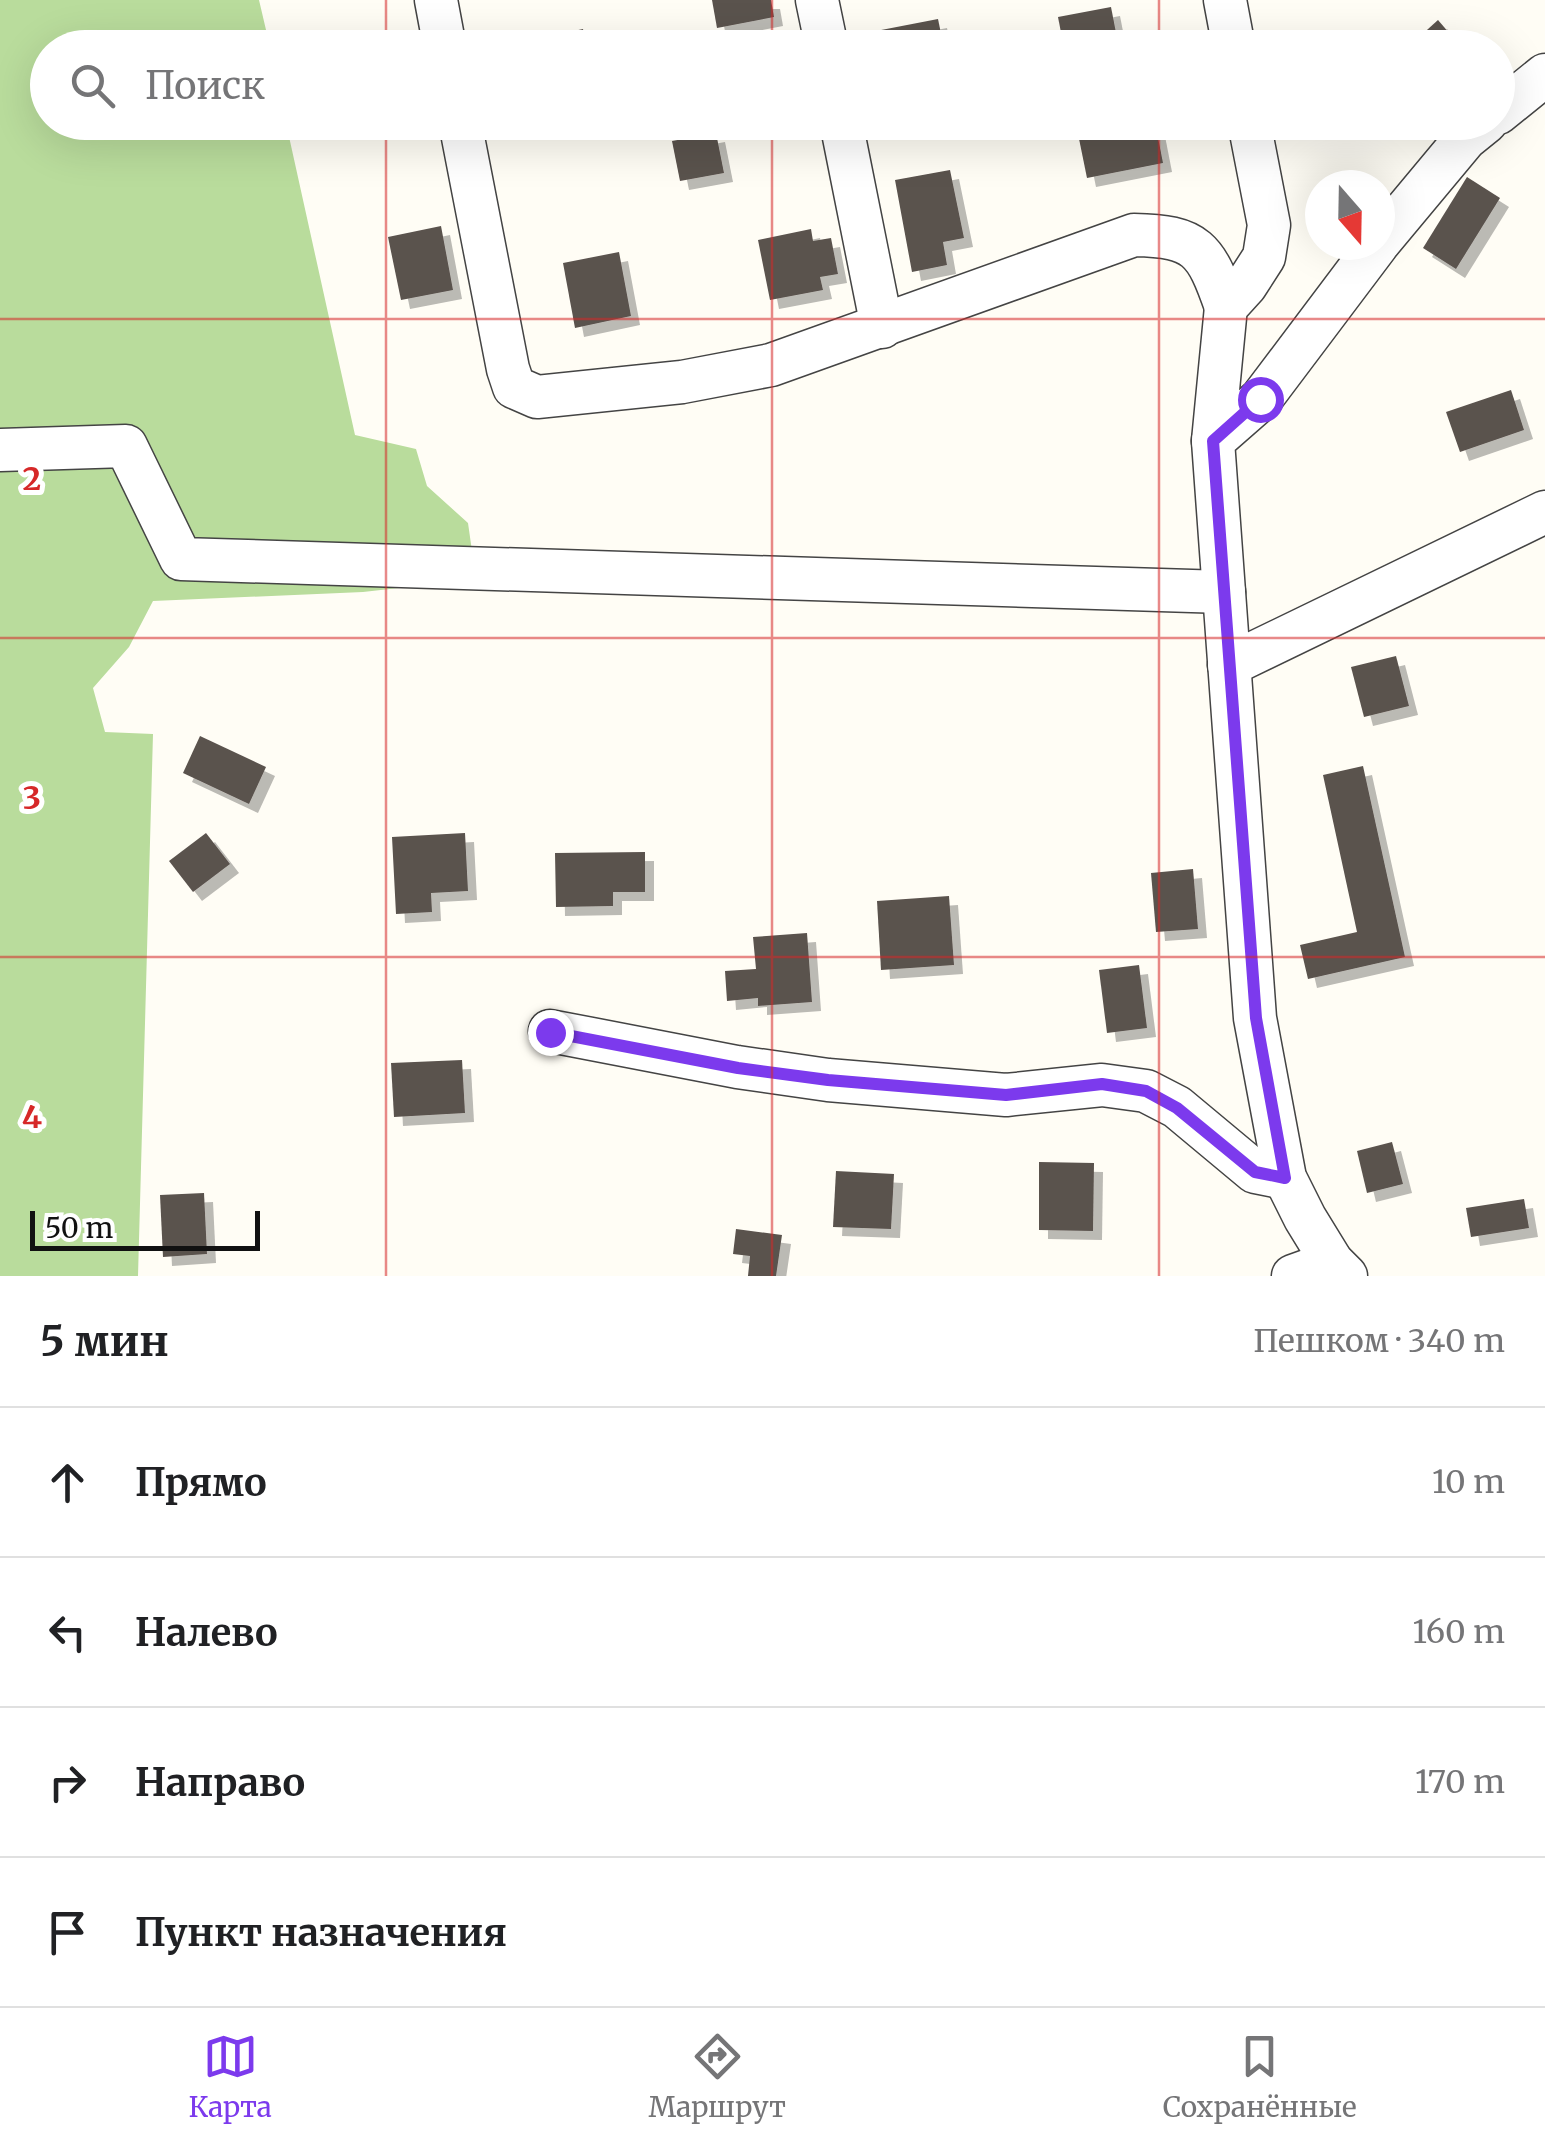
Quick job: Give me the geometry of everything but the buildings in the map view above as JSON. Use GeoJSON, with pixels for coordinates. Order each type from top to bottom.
{"type":"FeatureCollection","features":[{"type":"Feature","properties":{"kind":"street"},"geometry":{"type":"LineString","coordinates":[[436,0],[442,30]]}},
{"type":"Feature","properties":{"kind":"street"},"geometry":{"type":"LineString","coordinates":[[817,0],[823,30]]}},
{"type":"Feature","properties":{"kind":"street"},"geometry":{"type":"LineString","coordinates":[[1225,0],[1231,30]]}},
{"type":"Feature","properties":{"kind":"street"},"geometry":{"type":"LineString","coordinates":[[1515,99],[1545,75]]}},
{"type":"Feature","properties":{"kind":"street"},"geometry":{"type":"LineString","coordinates":[[464,140],[514,388],[538,397],[682,382],[771,365],[1134,235],[1169,236],[1199,250],[1214,270],[1226,307],[1213,441],[1256,1018],[1285,1178],[1305,1218],[1339,1269],[1292,1276]]}},
{"type":"Feature","properties":{"kind":"street"},"geometry":{"type":"LineString","coordinates":[[846,140],[882,327]]}},
{"type":"Feature","properties":{"kind":"street"},"geometry":{"type":"LineString","coordinates":[[1226,307],[1246,286],[1264,257],[1269,225],[1252,140]]}},
{"type":"Feature","properties":{"kind":"street"},"geometry":{"type":"LineString","coordinates":[[1395,224],[1464,140]]}},
{"type":"Feature","properties":{"kind":"street"},"geometry":{"type":"LineString","coordinates":[[1213,441],[1260,399],[1366,260]]}},
{"type":"Feature","properties":{"kind":"street"},"geometry":{"type":"LineString","coordinates":[[0,450],[126,446],[181,559],[1224,592]]}},
{"type":"Feature","properties":{"kind":"street"},"geometry":{"type":"LineString","coordinates":[[1229,664],[1545,512]]}},
{"type":"Feature","properties":{"kind":"street"},"geometry":{"type":"LineString","coordinates":[[550,1032],[738,1068],[828,1080],[1006,1095],[1102,1084],[1146,1091],[1177,1108],[1255,1172],[1285,1178]]}},
{"type":"Feature","properties":{"kind":"green space"},"geometry":{"type":"Polygon","coordinates":[[[0,0],[259,0],[266,30],[30,30],[30,140],[290,140],[355,435],[416,449],[427,486],[468,523],[474,565],[443,583],[363,592],[153,601],[129,647],[93,688],[105,732],[153,734],[138,1276],[0,1276],[0,0]]]}},
{"type":"Feature","properties":{"kind":"route"},"geometry":{"type":"LineString","coordinates":[[550,1032],[738,1068],[828,1080],[1006,1095],[1102,1084],[1146,1091],[1177,1108],[1255,1172],[1285,1178],[1256,1018],[1213,441],[1260,399]]}}]}
